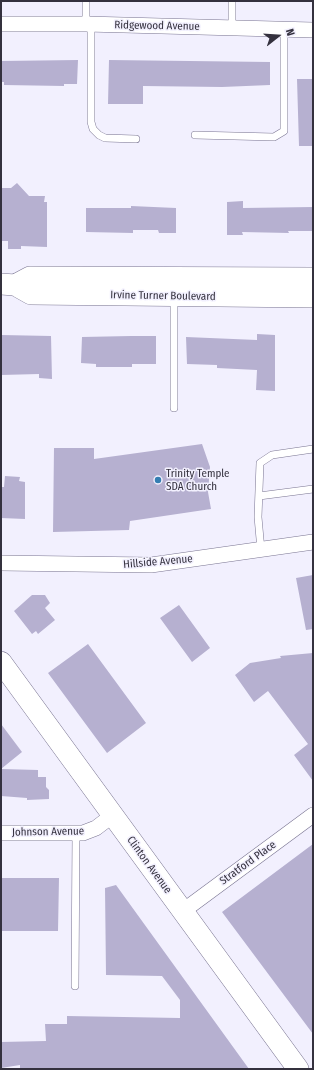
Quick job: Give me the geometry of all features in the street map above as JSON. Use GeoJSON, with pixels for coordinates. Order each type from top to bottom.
{"type":"FeatureCollection","features":[{"type":"Feature","properties":{"kind":"main road","name":"Irvine Turner Boulevard"},"geometry":{"type":"LineString","coordinates":[[8,285],[30,277],[313,278]]}},
{"type":"Feature","properties":{"kind":"main road","name":"Irvine Turner Boulevard"},"geometry":{"type":"LineString","coordinates":[[8,285],[31,294],[313,297]]}},
{"type":"Feature","properties":{"kind":"main road","name":"Clinton Avenue"},"geometry":{"type":"LineString","coordinates":[[1,662],[298,1069]]}},
{"type":"Feature","properties":{"kind":"street","name":"Ridgewood Avenue"},"geometry":{"type":"LineString","coordinates":[[1,24],[89,24],[313,30]]}},
{"type":"Feature","properties":{"kind":"street","name":"Hillside Avenue"},"geometry":{"type":"LineString","coordinates":[[1,563],[151,565],[313,542]]}},
{"type":"Feature","properties":{"kind":"street","name":"Johnson Avenue"},"geometry":{"type":"LineString","coordinates":[[1,833],[76,833],[90,831],[113,815]]}},
{"type":"Feature","properties":{"kind":"street","name":"Stratford Place"},"geometry":{"type":"LineString","coordinates":[[183,911],[313,815]]}},
{"type":"Feature","properties":{"kind":"lane"},"geometry":{"type":"LineString","coordinates":[[86,1],[89,24],[91,122],[93,129],[105,138],[136,139]]}},
{"type":"Feature","properties":{"kind":"lane"},"geometry":{"type":"LineString","coordinates":[[232,1],[232,28]]}},
{"type":"Feature","properties":{"kind":"lane"},"geometry":{"type":"LineString","coordinates":[[195,135],[274,137],[284,131],[284,29]]}},
{"type":"Feature","properties":{"kind":"lane"},"geometry":{"type":"LineString","coordinates":[[174,296],[174,408]]}},
{"type":"Feature","properties":{"kind":"lane"},"geometry":{"type":"LineString","coordinates":[[261,550],[258,516],[260,463],[272,455],[313,449]]}},
{"type":"Feature","properties":{"kind":"lane"},"geometry":{"type":"LineString","coordinates":[[259,496],[313,489]]}},
{"type":"Feature","properties":{"kind":"lane"},"geometry":{"type":"LineString","coordinates":[[75,986],[76,833]]}},
{"type":"Feature","properties":{"kind":"building"},"geometry":{"type":"Polygon","coordinates":[[[78,60],[77,84],[64,84],[64,86],[4,85],[4,82],[1,82],[1,61],[78,60]]]}},
{"type":"Feature","properties":{"kind":"building"},"geometry":{"type":"Polygon","coordinates":[[[109,60],[270,62],[270,85],[222,87],[143,86],[143,104],[108,104],[109,60]]]}},
{"type":"Feature","properties":{"kind":"building"},"geometry":{"type":"Polygon","coordinates":[[[297,79],[313,79],[313,146],[299,146],[297,79]]]}},
{"type":"Feature","properties":{"kind":"building"},"geometry":{"type":"Polygon","coordinates":[[[17,183],[29,196],[45,196],[44,202],[47,202],[47,247],[21,246],[21,249],[8,249],[8,241],[1,241],[1,188],[11,188],[17,183]]]}},
{"type":"Feature","properties":{"kind":"building"},"geometry":{"type":"Polygon","coordinates":[[[243,201],[243,208],[313,207],[313,231],[288,231],[289,233],[242,232],[243,235],[227,235],[227,202],[243,201]]]}},
{"type":"Feature","properties":{"kind":"building"},"geometry":{"type":"Polygon","coordinates":[[[131,206],[176,208],[176,233],[159,233],[158,230],[133,230],[133,233],[86,232],[86,208],[131,208],[131,206]]]}},
{"type":"Feature","properties":{"kind":"building"},"geometry":{"type":"Polygon","coordinates":[[[257,334],[275,335],[275,391],[256,390],[257,370],[217,368],[217,365],[187,364],[186,337],[257,340],[257,334]]]}},
{"type":"Feature","properties":{"kind":"building"},"geometry":{"type":"Polygon","coordinates":[[[1,335],[51,336],[52,379],[39,378],[39,374],[1,375],[1,335]]]}},
{"type":"Feature","properties":{"kind":"building"},"geometry":{"type":"Polygon","coordinates":[[[156,336],[156,364],[132,364],[132,367],[96,367],[96,364],[81,363],[82,337],[156,336]]]}},
{"type":"Feature","properties":{"kind":"building","name":"Trinity Temple SDA Church"},"geometry":{"type":"Polygon","coordinates":[[[202,444],[210,467],[208,492],[211,509],[130,521],[129,530],[53,532],[54,448],[94,448],[94,459],[202,444]]]}},
{"type":"Feature","properties":{"kind":"building"},"geometry":{"type":"Polygon","coordinates":[[[5,476],[20,477],[19,481],[25,482],[25,519],[1,518],[1,487],[4,487],[5,476]]]}},
{"type":"Feature","properties":{"kind":"building"},"geometry":{"type":"Polygon","coordinates":[[[313,575],[313,629],[306,630],[296,578],[313,575]]]}},
{"type":"Feature","properties":{"kind":"building"},"geometry":{"type":"Polygon","coordinates":[[[32,595],[45,595],[50,603],[45,608],[55,620],[38,634],[36,631],[32,634],[14,611],[32,595]]]}},
{"type":"Feature","properties":{"kind":"building"},"geometry":{"type":"Polygon","coordinates":[[[179,605],[210,648],[192,662],[160,618],[179,605]]]}},
{"type":"Feature","properties":{"kind":"building"},"geometry":{"type":"Polygon","coordinates":[[[88,644],[146,723],[107,753],[48,673],[88,644]]]}},
{"type":"Feature","properties":{"kind":"building"},"geometry":{"type":"Polygon","coordinates":[[[313,653],[313,781],[294,755],[308,744],[268,691],[254,702],[235,675],[250,663],[281,658],[280,656],[313,653]]]}},
{"type":"Feature","properties":{"kind":"building"},"geometry":{"type":"Polygon","coordinates":[[[1,724],[22,752],[1,769],[1,724]]]}},
{"type":"Feature","properties":{"kind":"building"},"geometry":{"type":"Polygon","coordinates":[[[1,769],[38,770],[38,777],[46,777],[46,787],[49,790],[49,799],[27,800],[27,798],[1,796],[1,769]]]}},
{"type":"Feature","properties":{"kind":"building"},"geometry":{"type":"Polygon","coordinates":[[[313,844],[313,1034],[222,912],[313,844]]]}},
{"type":"Feature","properties":{"kind":"building"},"geometry":{"type":"Polygon","coordinates":[[[1,878],[59,878],[58,931],[1,931],[1,878]]]}},
{"type":"Feature","properties":{"kind":"building"},"geometry":{"type":"Polygon","coordinates":[[[116,885],[249,1069],[20,1069],[20,1065],[1,1068],[1,1042],[46,1041],[45,1024],[67,1024],[67,1016],[180,1018],[180,1000],[162,976],[106,975],[105,888],[116,885]]]}},
{"type":"Feature","properties":{"kind":"place","name":"Trinity Temple SDA Church"},"geometry":{"type":"Point","coordinates":[158,480]}}]}
